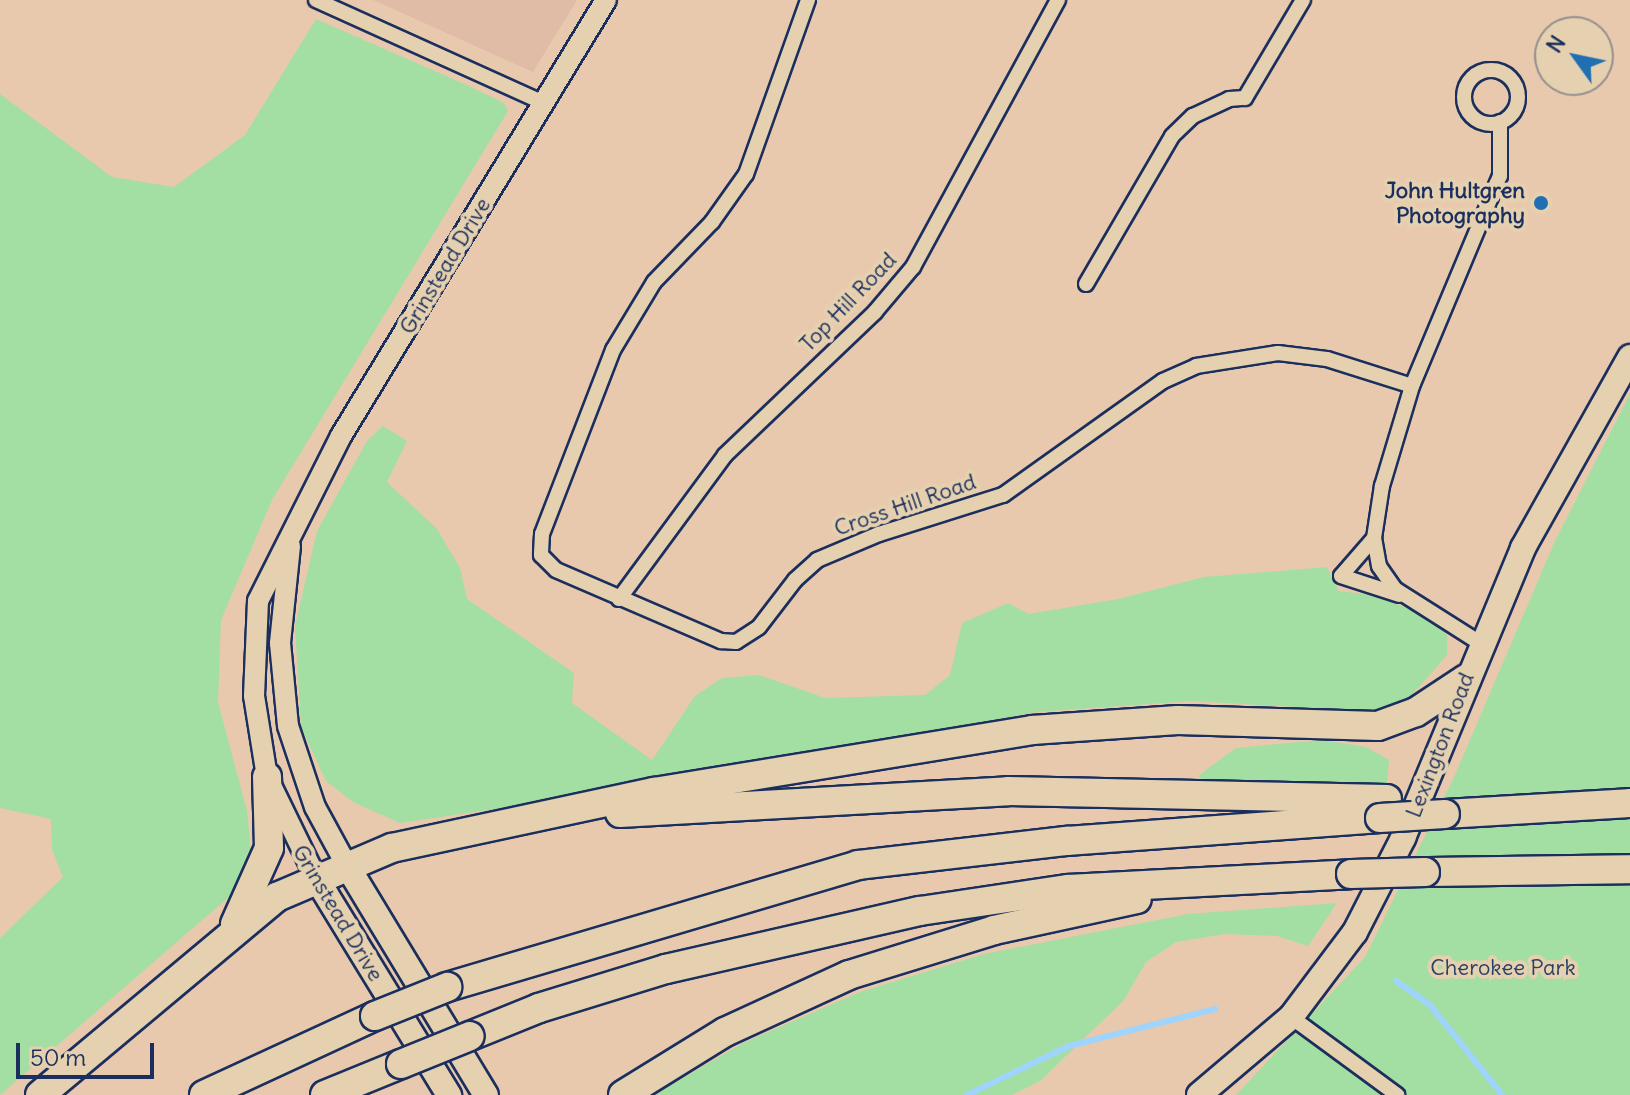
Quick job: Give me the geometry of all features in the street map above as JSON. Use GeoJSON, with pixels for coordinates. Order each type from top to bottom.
{"type":"FeatureCollection","features":[{"type":"Feature","properties":{"kind":"highway"},"geometry":{"type":"LineString","coordinates":[[40,1095],[277,897],[346,864],[416,842],[559,815],[654,792],[1032,730],[1178,720],[1378,726],[1416,712],[1466,679]]}},
{"type":"Feature","properties":{"kind":"highway"},"geometry":{"type":"LineString","coordinates":[[226,938],[269,848],[267,777]]}},
{"type":"Feature","properties":{"kind":"highway"},"geometry":{"type":"LineString","coordinates":[[559,815],[1037,791],[1383,808],[1630,803]]}},
{"type":"Feature","properties":{"kind":"highway"},"geometry":{"type":"LineString","coordinates":[[204,1095],[375,1016],[447,987],[858,865],[1383,808]]}},
{"type":"Feature","properties":{"kind":"highway"},"geometry":{"type":"LineString","coordinates":[[325,1095],[577,995],[781,939],[989,899],[1239,877],[1630,869]]}},
{"type":"Feature","properties":{"kind":"highway"},"geometry":{"type":"LineString","coordinates":[[623,1095],[725,1032],[849,975],[994,930],[1239,877]]}},
{"type":"Feature","properties":{"kind":"main road","name":"Lexington Road"},"geometry":{"type":"LineString","coordinates":[[1199,1095],[1291,1017],[1339,957],[1365,914],[1403,838],[1480,643],[1523,548],[1630,357]]}},
{"type":"Feature","properties":{"kind":"main road","name":"Grinstead Drive"},"geometry":{"type":"LineString","coordinates":[[346,864],[486,1095]]}},
{"type":"Feature","properties":{"kind":"main road","name":"Grinstead Drive"},"geometry":{"type":"LineString","coordinates":[[316,878],[449,1095]]}},
{"type":"Feature","properties":{"kind":"street"},"geometry":{"type":"LineString","coordinates":[[316,0],[544,103]]}},
{"type":"Feature","properties":{"kind":"street","name":"Grinstead Drive"},"geometry":{"type":"LineString","coordinates":[[316,878],[267,777],[252,655],[258,601],[341,436],[606,0]]}},
{"type":"Feature","properties":{"kind":"street","name":"Cross Hill Road"},"geometry":{"type":"LineString","coordinates":[[808,0],[746,174],[712,222],[636,307],[613,350],[542,534],[540,549],[547,564],[619,599],[721,641],[736,642],[759,627],[795,580],[817,560],[879,534],[1003,495],[1163,381],[1213,361],[1278,353],[1327,359],[1412,386]]}},
{"type":"Feature","properties":{"kind":"street","name":"Top Hill Road"},"geometry":{"type":"LineString","coordinates":[[619,599],[725,455],[875,312],[913,267],[1058,0]]}},
{"type":"Feature","properties":{"kind":"street"},"geometry":{"type":"LineString","coordinates":[[1086,284],[1172,136],[1193,116],[1229,99],[1245,98],[1303,0]]}},
{"type":"Feature","properties":{"kind":"street"},"geometry":{"type":"LineString","coordinates":[[1403,597],[1379,566],[1374,538],[1382,486],[1412,386],[1496,188],[1502,155],[1500,122]]}},
{"type":"Feature","properties":{"kind":"street","name":"Grinstead Drive"},"geometry":{"type":"LineString","coordinates":[[291,535],[280,643],[288,726],[315,807],[346,864]]}},
{"type":"Feature","properties":{"kind":"street"},"geometry":{"type":"LineString","coordinates":[[1374,538],[1341,576],[1403,597],[1480,643]]}},
{"type":"Feature","properties":{"kind":"street"},"geometry":{"type":"LineString","coordinates":[[1291,1017],[1397,1095]]}},
{"type":"Feature","properties":{"kind":"shaded area"},"geometry":{"type":"Polygon","coordinates":[[[373,0],[577,0],[533,72],[373,0]]]}},
{"type":"Feature","properties":{"kind":"green space"},"geometry":{"type":"Polygon","coordinates":[[[316,19],[469,86],[504,103],[508,111],[272,500],[221,620],[218,702],[247,811],[251,851],[230,896],[0,1095],[0,938],[63,877],[52,850],[51,819],[0,808],[0,94],[112,177],[174,187],[245,135],[316,19]]]}},
{"type":"Feature","properties":{"kind":"green space","name":"Cherokee Park"},"geometry":{"type":"Polygon","coordinates":[[[1630,394],[1630,1095],[1236,1095],[1365,957],[1455,775],[1555,541],[1630,394]]]}},
{"type":"Feature","properties":{"kind":"green space"},"geometry":{"type":"Polygon","coordinates":[[[383,426],[407,441],[387,482],[437,529],[460,568],[467,599],[574,673],[572,703],[652,760],[695,696],[722,678],[759,675],[825,698],[925,695],[950,675],[962,623],[1008,603],[1029,614],[1118,599],[1204,577],[1327,567],[1339,591],[1377,596],[1429,617],[1447,635],[1447,655],[1405,703],[1381,712],[1192,701],[1036,712],[670,783],[400,823],[353,802],[326,781],[301,727],[295,626],[317,531],[367,441],[383,426]]]}},
{"type":"Feature","properties":{"kind":"green space"},"geometry":{"type":"Polygon","coordinates":[[[1321,740],[1366,747],[1389,760],[1387,784],[1205,781],[1198,776],[1236,748],[1321,740]]]}},
{"type":"Feature","properties":{"kind":"green space"},"geometry":{"type":"Polygon","coordinates":[[[1337,903],[1308,946],[1277,936],[1225,934],[1176,942],[1146,962],[1124,1000],[1040,1081],[1012,1095],[654,1095],[743,1043],[860,992],[984,954],[1188,914],[1337,903]]]}},
{"type":"Feature","properties":{"kind":"waterway"},"geometry":{"type":"LineString","coordinates":[[1396,981],[1430,1005],[1502,1095]]}},
{"type":"Feature","properties":{"kind":"waterway"},"geometry":{"type":"LineString","coordinates":[[967,1095],[1069,1046],[1215,1009]]}},
{"type":"Feature","properties":{"kind":"place","name":"John Hultgren Photography"},"geometry":{"type":"Point","coordinates":[1541,203]}}]}
